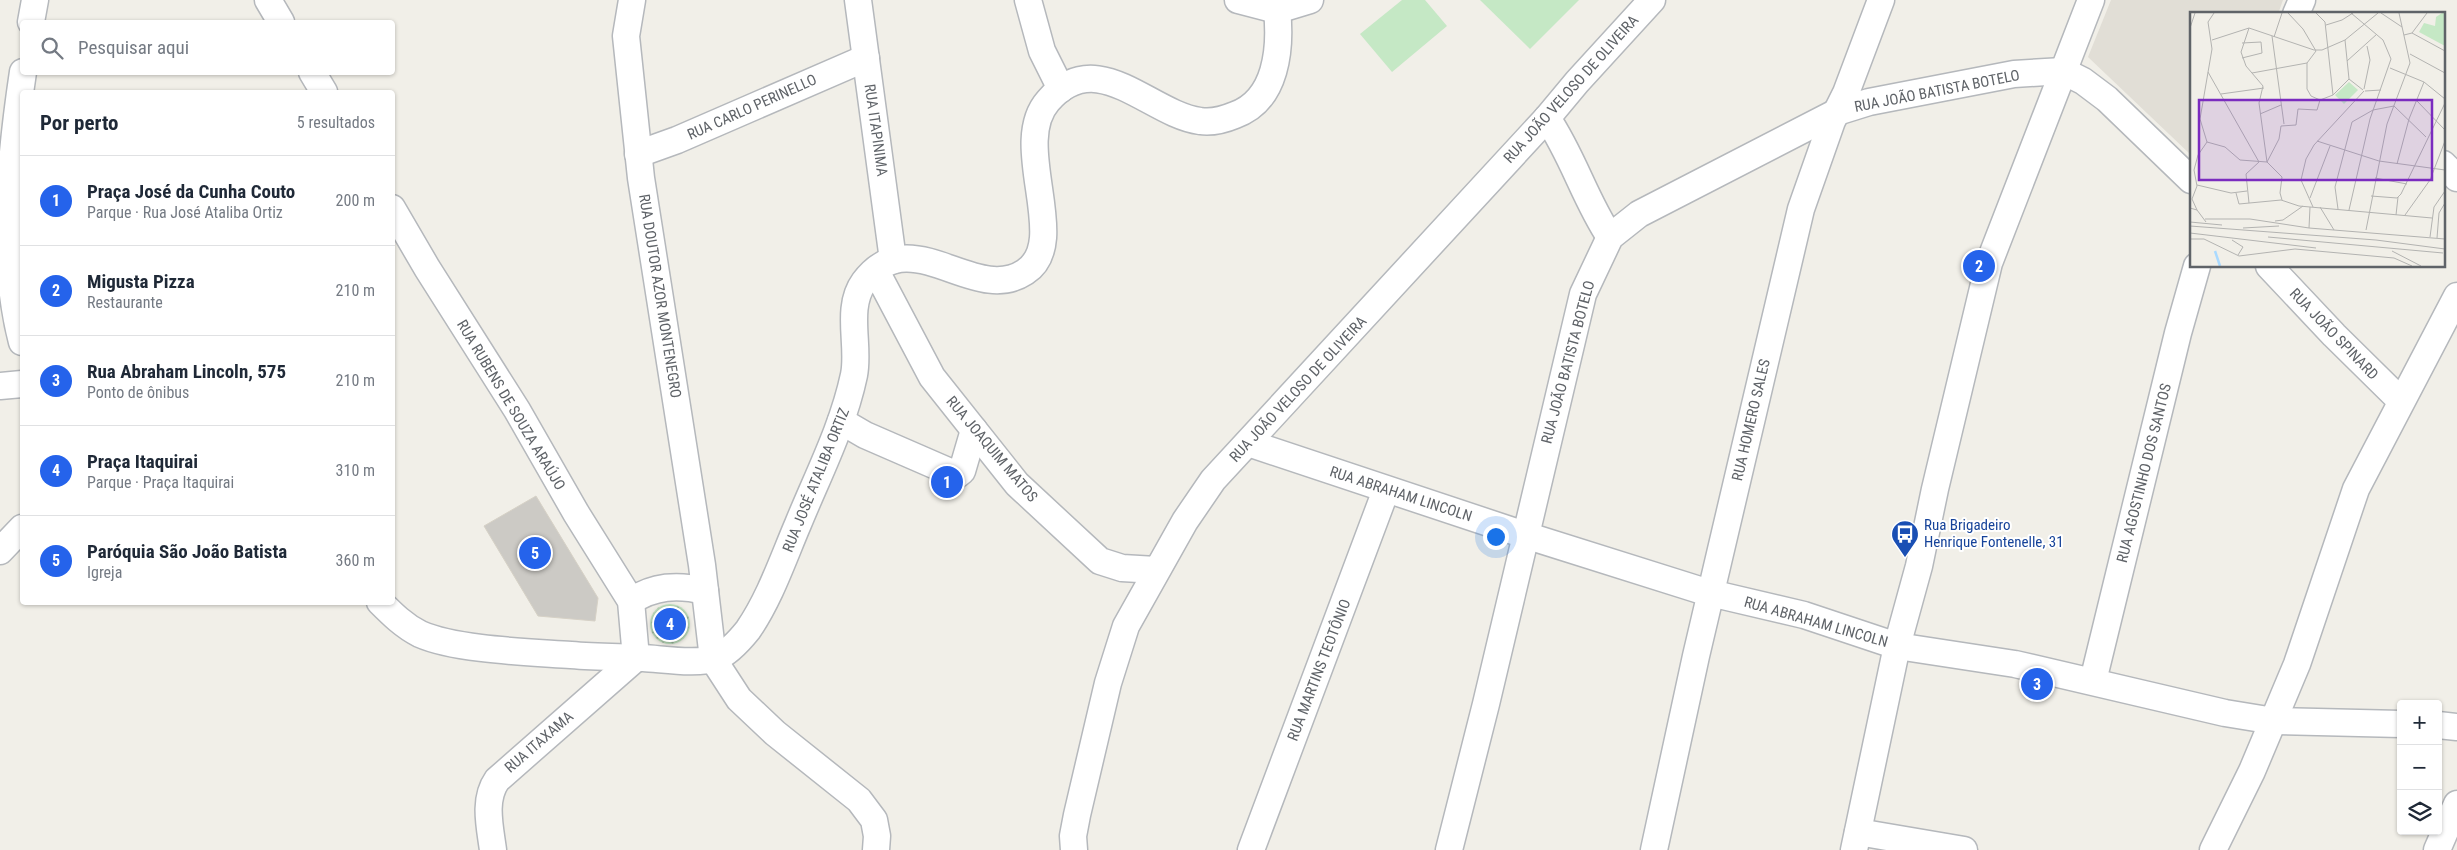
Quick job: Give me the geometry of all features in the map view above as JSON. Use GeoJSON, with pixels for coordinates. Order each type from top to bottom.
{"type":"FeatureCollection","features":[{"type":"Feature","properties":{"kind":"street"},"geometry":{"type":"LineString","coordinates":[[31,20],[35,0]]}},
{"type":"Feature","properties":{"kind":"street"},"geometry":{"type":"LineString","coordinates":[[268,0],[280,20]]}},
{"type":"Feature","properties":{"kind":"street","name":"RUA DOUTOR AZOR MONTENEGRO"},"geometry":{"type":"LineString","coordinates":[[632,0],[626,36],[638,154],[714,659]]}},
{"type":"Feature","properties":{"kind":"street","name":"RUA ITAPINIMA"},"geometry":{"type":"LineString","coordinates":[[858,0],[866,58],[885,265]]}},
{"type":"Feature","properties":{"kind":"street"},"geometry":{"type":"LineString","coordinates":[[1028,0],[1042,52],[1061,89]]}},
{"type":"Feature","properties":{"kind":"street"},"geometry":{"type":"LineString","coordinates":[[1238,0],[1277,10],[1310,0]]}},
{"type":"Feature","properties":{"kind":"street","name":"RUA JOÃO VELOSO DE OLIVEIRA"},"geometry":{"type":"LineString","coordinates":[[1074,850],[1073,836],[1077,815],[1108,683],[1126,626],[1156,570],[1213,480],[1547,118],[1577,82],[1652,0]]}},
{"type":"Feature","properties":{"kind":"street","name":"RUA HOMERO SALES"},"geometry":{"type":"LineString","coordinates":[[1654,850],[1711,593],[1801,209],[1881,0]]}},
{"type":"Feature","properties":{"kind":"street"},"geometry":{"type":"LineString","coordinates":[[1964,850],[1856,841],[1897,646],[1919,566],[1935,489],[1989,263],[2090,0]]}},
{"type":"Feature","properties":{"kind":"street"},"geometry":{"type":"LineString","coordinates":[[885,265],[908,258],[935,263],[981,279],[1004,281],[1026,272],[1040,258],[1044,239],[1035,160],[1035,124],[1046,102],[1061,89],[1078,80],[1103,80],[1122,85],[1166,109],[1197,121],[1219,121],[1241,113],[1263,96],[1276,64],[1279,30],[1277,10]]}},
{"type":"Feature","properties":{"kind":"street","name":"RUA CARLO PERINELLO"},"geometry":{"type":"LineString","coordinates":[[638,154],[677,140],[866,58]]}},
{"type":"Feature","properties":{"kind":"street"},"geometry":{"type":"LineString","coordinates":[[2063,71],[2083,81],[2107,99],[2190,179]]}},
{"type":"Feature","properties":{"kind":"street","name":"RUA JOÃO BATISTA BOTELO"},"geometry":{"type":"LineString","coordinates":[[1448,850],[1582,294],[1610,237],[1639,214],[1837,112],[1869,102],[2014,74],[2063,71]]}},
{"type":"Feature","properties":{"kind":"street"},"geometry":{"type":"LineString","coordinates":[[20,90],[23,75]]}},
{"type":"Feature","properties":{"kind":"street"},"geometry":{"type":"LineString","coordinates":[[314,75],[323,90]]}},
{"type":"Feature","properties":{"kind":"street"},"geometry":{"type":"LineString","coordinates":[[20,91],[3,201],[2,252],[7,301],[20,338]]}},
{"type":"Feature","properties":{"kind":"street"},"geometry":{"type":"LineString","coordinates":[[1547,118],[1565,148],[1600,222],[1610,237]]}},
{"type":"Feature","properties":{"kind":"street"},"geometry":{"type":"LineString","coordinates":[[2444,165],[2457,178]]}},
{"type":"Feature","properties":{"kind":"street","name":"RUA RUBENS DE SOUZA ARAÚJO"},"geometry":{"type":"LineString","coordinates":[[395,213],[426,268],[517,410],[581,521],[631,601]]}},
{"type":"Feature","properties":{"kind":"street","name":"RUA JOSÉ ATALIBA ORTIZ"},"geometry":{"type":"LineString","coordinates":[[714,659],[729,650],[748,630],[768,596],[841,421],[855,368],[856,302],[862,284],[885,265]]}},
{"type":"Feature","properties":{"kind":"street","name":"RUA JOAQUIM MATOS"},"geometry":{"type":"LineString","coordinates":[[885,265],[932,377],[1017,484],[1100,561],[1122,568],[1156,570]]}},
{"type":"Feature","properties":{"kind":"street","name":"RUA AGOSTINHO DOS SANTOS"},"geometry":{"type":"LineString","coordinates":[[2093,681],[2178,333],[2196,268]]}},
{"type":"Feature","properties":{"kind":"street","name":"RUA JOÃO SPINARD"},"geometry":{"type":"LineString","coordinates":[[2271,268],[2347,349],[2401,401]]}},
{"type":"Feature","properties":{"kind":"street"},"geometry":{"type":"LineString","coordinates":[[2212,850],[2274,722],[2303,647],[2356,489],[2457,296]]}},
{"type":"Feature","properties":{"kind":"street"},"geometry":{"type":"LineString","coordinates":[[0,386],[20,384]]}},
{"type":"Feature","properties":{"kind":"street"},"geometry":{"type":"LineString","coordinates":[[841,421],[865,435],[955,474],[960,474],[974,430]]}},
{"type":"Feature","properties":{"kind":"street","name":"RUA ABRAHAM LINCOLN"},"geometry":{"type":"LineString","coordinates":[[1248,443],[1525,536],[1711,593],[1804,616],[1897,646],[2015,664],[2274,722],[2397,724]]}},
{"type":"Feature","properties":{"kind":"street","name":"RUA MARTINS TEOTÔNIO"},"geometry":{"type":"LineString","coordinates":[[1251,850],[1386,490]]}},
{"type":"Feature","properties":{"kind":"street"},"geometry":{"type":"LineString","coordinates":[[0,551],[20,530]]}},
{"type":"Feature","properties":{"kind":"street"},"geometry":{"type":"LineString","coordinates":[[636,658],[631,601],[646,592],[659,588],[683,587],[705,591]]}},
{"type":"Feature","properties":{"kind":"street"},"geometry":{"type":"LineString","coordinates":[[383,605],[403,624],[419,633],[442,641],[562,655],[714,659],[739,699],[775,733],[859,800],[874,820],[877,836],[876,850]]}},
{"type":"Feature","properties":{"kind":"street","name":"RUA ITAXAMA"},"geometry":{"type":"LineString","coordinates":[[493,850],[488,805],[490,792],[497,780],[636,658]]}},
{"type":"Feature","properties":{"kind":"street"},"geometry":{"type":"LineString","coordinates":[[2442,725],[2457,726]]}},
{"type":"Feature","properties":{"kind":"street"},"geometry":{"type":"LineString","coordinates":[[2437,850],[2457,804]]}},
{"type":"Feature","properties":{"kind":"shaded area"},"geometry":{"type":"Polygon","coordinates":[[[2111,0],[2283,0],[2279,12],[2190,12],[2190,154],[2088,57],[2111,0]]]}},
{"type":"Feature","properties":{"kind":"green space"},"geometry":{"type":"Polygon","coordinates":[[[1402,0],[1425,0],[1447,26],[1392,72],[1360,34],[1402,0]]]}},
{"type":"Feature","properties":{"kind":"green space"},"geometry":{"type":"Polygon","coordinates":[[[1480,0],[1579,0],[1530,49],[1480,0]]]}},
{"type":"Feature","properties":{"kind":"green space"},"geometry":{"type":"Polygon","coordinates":[[[674,604],[681,607],[687,613],[690,624],[689,632],[681,641],[674,644],[666,644],[659,641],[651,632],[650,620],[653,613],[662,605],[674,604]]]}},
{"type":"Feature","properties":{"kind":"building"},"geometry":{"type":"Polygon","coordinates":[[[536,496],[598,598],[595,621],[538,616],[484,526],[536,496]]]}},
{"type":"Feature","properties":{"kind":"place","name":"Migusta Pizza"},"geometry":{"type":"Point","coordinates":[1979,266]}},
{"type":"Feature","properties":{"kind":"place","name":"Praça José da Cunha Couto"},"geometry":{"type":"Point","coordinates":[947,482]}},
{"type":"Feature","properties":{"kind":"place","name":"Paróquia São João Batista"},"geometry":{"type":"Point","coordinates":[535,553]}},
{"type":"Feature","properties":{"kind":"place","name":"Rua Brigadeiro Henrique Fontenelle, 31"},"geometry":{"type":"Point","coordinates":[1905,558]}},
{"type":"Feature","properties":{"kind":"place","name":"Praça Itaquirai"},"geometry":{"type":"Point","coordinates":[670,624]}},
{"type":"Feature","properties":{"kind":"place","name":"Rua Abraham Lincoln, 575"},"geometry":{"type":"Point","coordinates":[2037,684]}}]}
